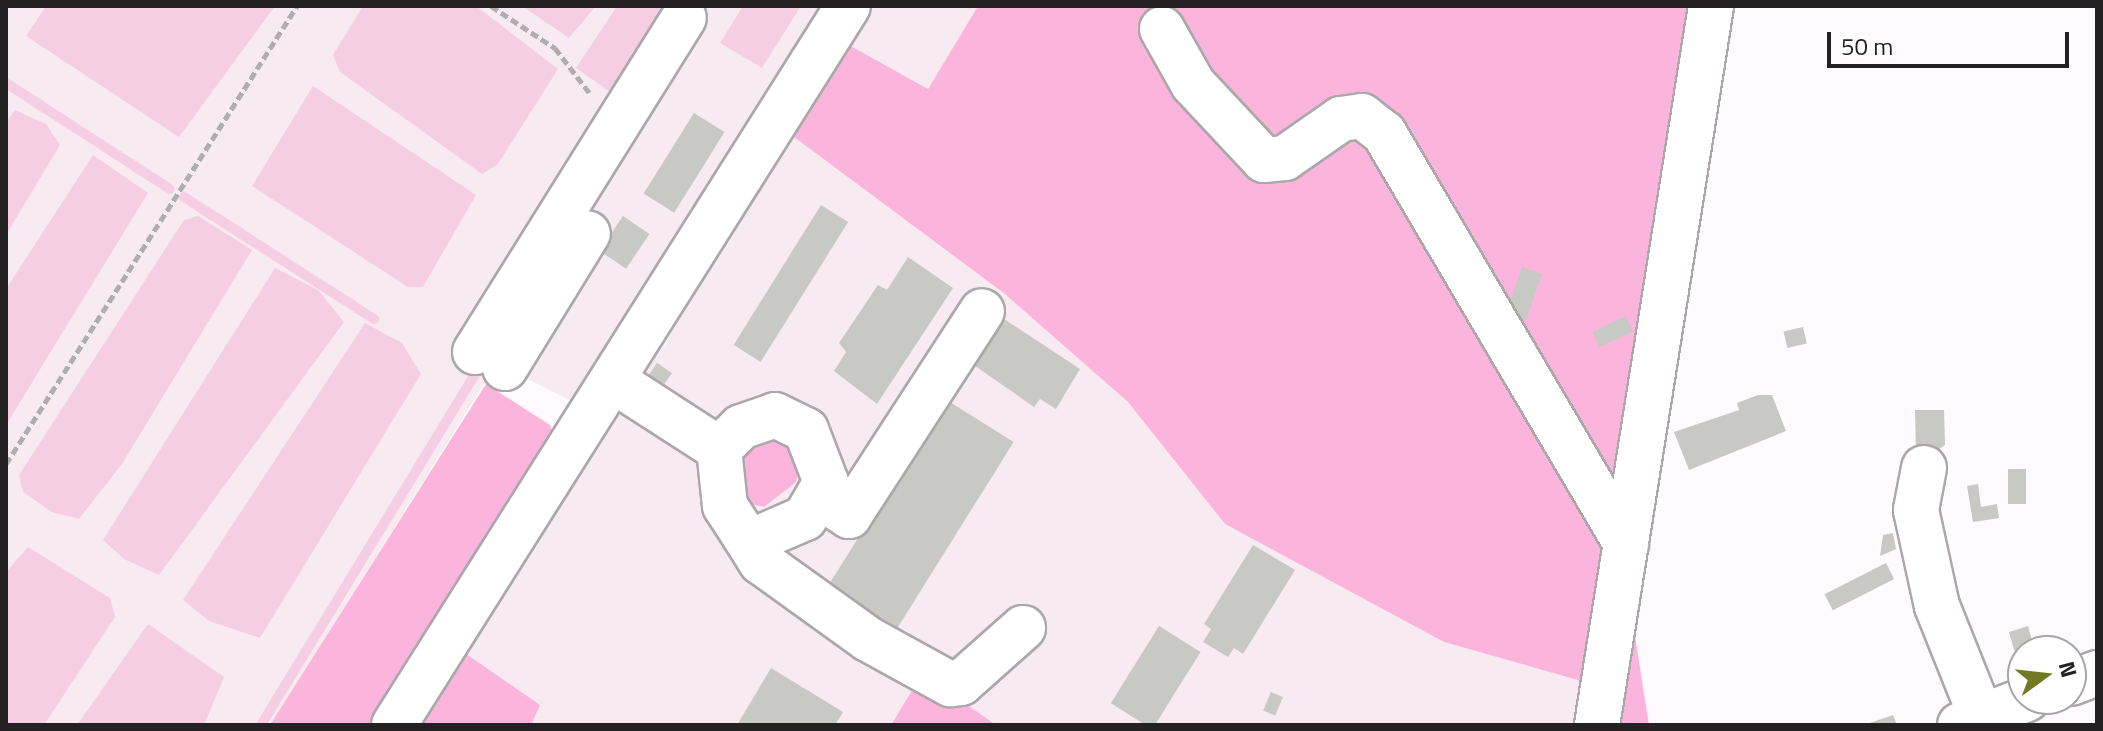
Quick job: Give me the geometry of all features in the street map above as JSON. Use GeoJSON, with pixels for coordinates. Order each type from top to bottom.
{"type":"FeatureCollection","features":[{"type":"Feature","properties":{"kind":"street"},"geometry":{"type":"LineString","coordinates":[[394,725],[848,6]]}},
{"type":"Feature","properties":{"kind":"street"},"geometry":{"type":"LineString","coordinates":[[1597,725],[1711,6]]}},
{"type":"Feature","properties":{"kind":"street"},"geometry":{"type":"LineString","coordinates":[[588,233],[490,360],[684,18]]}},
{"type":"Feature","properties":{"kind":"street"},"geometry":{"type":"LineString","coordinates":[[1162,29],[1193,84],[1264,160],[1285,158],[1341,119],[1362,116],[1384,133],[1626,544]]}},
{"type":"Feature","properties":{"kind":"street"},"geometry":{"type":"LineString","coordinates":[[820,497],[849,516],[982,311]]}},
{"type":"Feature","properties":{"kind":"street"},"geometry":{"type":"LineString","coordinates":[[614,381],[719,449]]}},
{"type":"Feature","properties":{"kind":"street"},"geometry":{"type":"LineString","coordinates":[[719,449],[741,427],[775,415],[806,430],[826,482],[805,518],[780,531],[744,535]]}},
{"type":"Feature","properties":{"kind":"street"},"geometry":{"type":"LineString","coordinates":[[719,449],[725,506],[761,562],[868,639],[950,684],[961,683],[1023,628]]}},
{"type":"Feature","properties":{"kind":"street"},"geometry":{"type":"LineString","coordinates":[[1924,468],[1916,510],[1937,606],[1970,720],[2007,706]]}},
{"type":"Feature","properties":{"kind":"path"},"geometry":{"type":"LineString","coordinates":[[6,464],[297,6]]}},
{"type":"Feature","properties":{"kind":"path"},"geometry":{"type":"LineString","coordinates":[[491,6],[555,48],[596,100]]}},
{"type":"Feature","properties":{"kind":"shaded area"},"geometry":{"type":"Polygon","coordinates":[[[6,6],[834,6],[577,404],[497,363],[271,725],[6,725],[6,6]]]}},
{"type":"Feature","properties":{"kind":"shaded area"},"geometry":{"type":"Polygon","coordinates":[[[46,6],[275,6],[179,137],[26,36],[46,6]]]}},
{"type":"Feature","properties":{"kind":"shaded area"},"geometry":{"type":"Polygon","coordinates":[[[363,6],[476,6],[558,69],[498,164],[482,174],[340,72],[333,55],[363,6]]]}},
{"type":"Feature","properties":{"kind":"shaded area"},"geometry":{"type":"Polygon","coordinates":[[[522,6],[596,6],[569,38],[522,6]]]}},
{"type":"Feature","properties":{"kind":"shaded area"},"geometry":{"type":"Polygon","coordinates":[[[617,6],[665,6],[609,91],[576,68],[617,6]]]}},
{"type":"Feature","properties":{"kind":"shaded area"},"geometry":{"type":"Polygon","coordinates":[[[743,6],[801,6],[762,68],[720,43],[743,6]]]}},
{"type":"Feature","properties":{"kind":"shaded area"},"geometry":{"type":"Polygon","coordinates":[[[863,6],[978,6],[928,89],[840,40],[863,6]]]}},
{"type":"Feature","properties":{"kind":"shaded area"},"geometry":{"type":"Polygon","coordinates":[[[978,6],[1697,6],[1581,681],[1444,642],[1225,524],[1128,402],[1005,294],[786,131],[840,40],[928,89],[978,6]]]}},
{"type":"Feature","properties":{"kind":"shaded area"},"geometry":{"type":"Polygon","coordinates":[[[313,86],[476,195],[423,287],[408,287],[252,186],[313,86]]]}},
{"type":"Feature","properties":{"kind":"shaded area"},"geometry":{"type":"Polygon","coordinates":[[[15,110],[46,124],[60,145],[6,235],[6,122],[15,110]]]}},
{"type":"Feature","properties":{"kind":"shaded area"},"geometry":{"type":"Polygon","coordinates":[[[786,131],[1002,290],[1128,402],[1254,529],[1444,642],[1581,681],[1572,725],[996,725],[922,674],[891,725],[531,725],[539,705],[462,651],[591,444],[664,346],[786,131]]]}},
{"type":"Feature","properties":{"kind":"shaded area"},"geometry":{"type":"Polygon","coordinates":[[[93,155],[148,193],[6,425],[6,289],[93,155]]]}},
{"type":"Feature","properties":{"kind":"shaded area"},"geometry":{"type":"Polygon","coordinates":[[[198,216],[252,250],[122,464],[79,519],[52,512],[23,492],[19,475],[184,220],[198,216]]]}},
{"type":"Feature","properties":{"kind":"shaded area"},"geometry":{"type":"Polygon","coordinates":[[[275,268],[318,290],[344,322],[159,575],[124,559],[103,540],[275,268]]]}},
{"type":"Feature","properties":{"kind":"shaded area"},"geometry":{"type":"Polygon","coordinates":[[[365,323],[402,343],[421,374],[260,638],[209,621],[183,600],[365,323]]]}},
{"type":"Feature","properties":{"kind":"shaded area"},"geometry":{"type":"Polygon","coordinates":[[[486,384],[550,425],[555,438],[386,725],[270,725],[486,384]]]}},
{"type":"Feature","properties":{"kind":"shaded area"},"geometry":{"type":"Polygon","coordinates":[[[782,426],[803,459],[796,482],[764,507],[737,501],[733,450],[782,426]]]}},
{"type":"Feature","properties":{"kind":"shaded area"},"geometry":{"type":"Polygon","coordinates":[[[28,547],[110,598],[115,617],[44,725],[6,725],[6,572],[28,547]]]}},
{"type":"Feature","properties":{"kind":"shaded area"},"geometry":{"type":"Polygon","coordinates":[[[148,624],[224,677],[204,725],[77,725],[148,624]]]}},
{"type":"Feature","properties":{"kind":"shaded area"},"geometry":{"type":"Polygon","coordinates":[[[1635,636],[1649,725],[1616,725],[1635,636]]]}},
{"type":"Feature","properties":{"kind":"shaded area"},"geometry":{"type":"Polygon","coordinates":[[[462,651],[540,705],[531,725],[416,725],[462,651]]]}},
{"type":"Feature","properties":{"kind":"shaded area"},"geometry":{"type":"Polygon","coordinates":[[[922,674],[956,697],[996,725],[891,725],[922,674]]]}},
{"type":"Feature","properties":{"kind":"building"},"geometry":{"type":"Polygon","coordinates":[[[694,113],[725,132],[674,213],[644,194],[694,113]]]}},
{"type":"Feature","properties":{"kind":"building"},"geometry":{"type":"Polygon","coordinates":[[[821,205],[848,222],[761,362],[734,345],[821,205]]]}},
{"type":"Feature","properties":{"kind":"building"},"geometry":{"type":"Polygon","coordinates":[[[623,216],[650,234],[626,269],[600,251],[623,216]]]}},
{"type":"Feature","properties":{"kind":"building"},"geometry":{"type":"Polygon","coordinates":[[[908,257],[953,288],[877,404],[834,371],[846,352],[839,343],[878,285],[887,290],[908,257]]]}},
{"type":"Feature","properties":{"kind":"building"},"geometry":{"type":"Polygon","coordinates":[[[1522,267],[1542,274],[1526,320],[1506,313],[1522,267]]]}},
{"type":"Feature","properties":{"kind":"building"},"geometry":{"type":"Polygon","coordinates":[[[998,315],[1080,369],[1056,409],[1040,399],[1034,407],[968,361],[998,315]]]}},
{"type":"Feature","properties":{"kind":"building"},"geometry":{"type":"Polygon","coordinates":[[[1626,316],[1633,331],[1600,347],[1592,332],[1626,316]]]}},
{"type":"Feature","properties":{"kind":"building"},"geometry":{"type":"Polygon","coordinates":[[[1803,327],[1807,344],[1787,348],[1784,331],[1803,327]]]}},
{"type":"Feature","properties":{"kind":"building"},"geometry":{"type":"Polygon","coordinates":[[[657,363],[672,373],[661,389],[646,379],[657,363]]]}},
{"type":"Feature","properties":{"kind":"building"},"geometry":{"type":"Polygon","coordinates":[[[1758,395],[1772,395],[1786,431],[1689,470],[1674,432],[1739,410],[1737,403],[1758,395]]]}},
{"type":"Feature","properties":{"kind":"building"},"geometry":{"type":"Polygon","coordinates":[[[945,399],[1014,442],[896,631],[827,588],[945,399]]]}},
{"type":"Feature","properties":{"kind":"building"},"geometry":{"type":"Polygon","coordinates":[[[1915,410],[1944,410],[1945,445],[1935,452],[1916,453],[1915,410]]]}},
{"type":"Feature","properties":{"kind":"building"},"geometry":{"type":"Polygon","coordinates":[[[2008,469],[2026,469],[2026,504],[2008,504],[2008,469]]]}},
{"type":"Feature","properties":{"kind":"building"},"geometry":{"type":"Polygon","coordinates":[[[1978,484],[1981,507],[1997,504],[1999,518],[1973,522],[1967,486],[1978,484]]]}},
{"type":"Feature","properties":{"kind":"building"},"geometry":{"type":"Polygon","coordinates":[[[1893,533],[1896,549],[1880,556],[1883,535],[1893,533]]]}},
{"type":"Feature","properties":{"kind":"building"},"geometry":{"type":"Polygon","coordinates":[[[1253,545],[1295,570],[1243,654],[1234,648],[1228,657],[1203,642],[1211,629],[1204,624],[1253,545]]]}},
{"type":"Feature","properties":{"kind":"building"},"geometry":{"type":"Polygon","coordinates":[[[1886,563],[1894,579],[1833,610],[1825,594],[1886,563]]]}},
{"type":"Feature","properties":{"kind":"building"},"geometry":{"type":"Polygon","coordinates":[[[1159,626],[1201,652],[1155,725],[1146,725],[1111,703],[1159,626]]]}},
{"type":"Feature","properties":{"kind":"building"},"geometry":{"type":"Polygon","coordinates":[[[2028,626],[2031,635],[2010,635],[2009,632],[2028,626]]]}},
{"type":"Feature","properties":{"kind":"building"},"geometry":{"type":"Polygon","coordinates":[[[771,668],[843,712],[835,725],[737,725],[771,668]]]}},
{"type":"Feature","properties":{"kind":"building"},"geometry":{"type":"Polygon","coordinates":[[[1271,692],[1283,697],[1275,715],[1263,710],[1271,692]]]}},
{"type":"Feature","properties":{"kind":"building"},"geometry":{"type":"Polygon","coordinates":[[[1893,715],[1897,725],[1864,725],[1893,715]]]}},
{"type":"Feature","properties":{"kind":"waterway"},"geometry":{"type":"LineString","coordinates":[[6,83],[170,189]]}},
{"type":"Feature","properties":{"kind":"waterway"},"geometry":{"type":"LineString","coordinates":[[184,197],[374,319]]}},
{"type":"Feature","properties":{"kind":"waterway"},"geometry":{"type":"LineString","coordinates":[[261,725],[475,374]]}}]}
